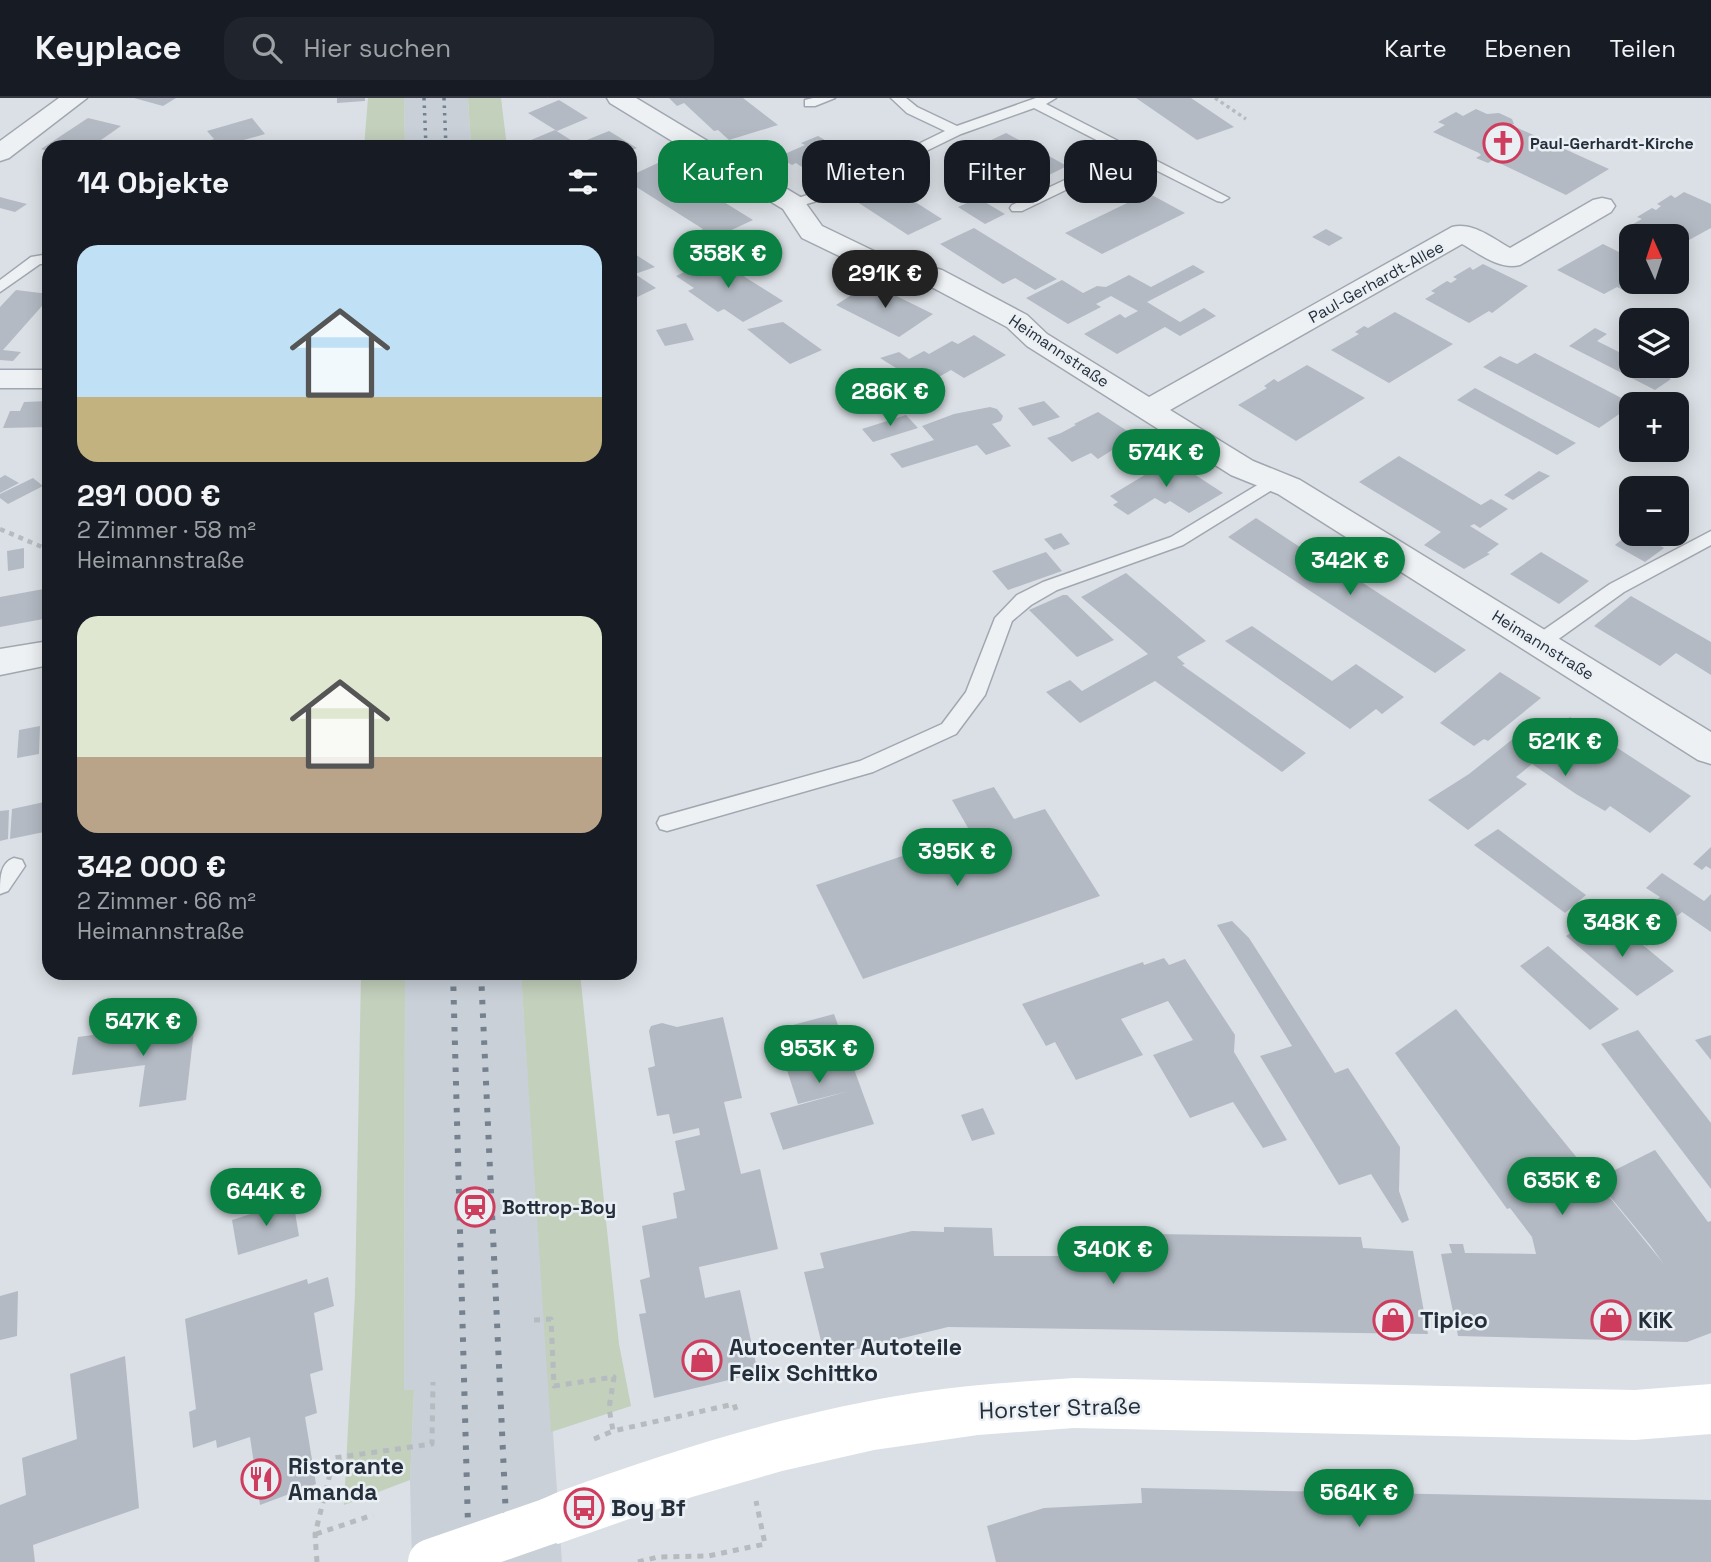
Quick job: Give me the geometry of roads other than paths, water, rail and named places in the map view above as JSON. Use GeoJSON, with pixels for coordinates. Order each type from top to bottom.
{"type":"FeatureCollection","features":[{"type":"Feature","properties":{"kind":"main road","name":"Horster Straße"},"geometry":{"type":"LineString","coordinates":[[432,1562],[747,1454],[920,1417],[1074,1403],[1635,1415],[1711,1409]]}},
{"type":"Feature","properties":{"kind":"street"},"geometry":{"type":"LineString","coordinates":[[0,153],[75,98]]}},
{"type":"Feature","properties":{"kind":"street","name":"Heimannstraße"},"geometry":{"type":"LineString","coordinates":[[619,98],[793,204],[812,232],[868,259],[932,276],[1017,321],[1037,340],[1242,468],[1289,487],[1711,750]]}},
{"type":"Feature","properties":{"kind":"street","name":"Paul-Gerhardt-Allee"},"geometry":{"type":"LineString","coordinates":[[1149,409],[1462,233],[1510,259],[1602,206]]}},
{"type":"Feature","properties":{"kind":"street"},"geometry":{"type":"LineString","coordinates":[[0,379],[42,379]]}},
{"type":"Feature","properties":{"kind":"street"},"geometry":{"type":"LineString","coordinates":[[0,662],[42,654]]}},
{"type":"Feature","properties":{"kind":"lane"},"geometry":{"type":"LineString","coordinates":[[810,103],[828,98]]}},
{"type":"Feature","properties":{"kind":"lane"},"geometry":{"type":"LineString","coordinates":[[898,98],[912,110],[956,131]]}},
{"type":"Feature","properties":{"kind":"lane"},"geometry":{"type":"LineString","coordinates":[[793,204],[829,193],[956,131],[1049,98]]}},
{"type":"Feature","properties":{"kind":"lane"},"geometry":{"type":"LineString","coordinates":[[1034,103],[1107,140]]}},
{"type":"Feature","properties":{"kind":"lane"},"geometry":{"type":"LineString","coordinates":[[1157,166],[1222,198]]}},
{"type":"Feature","properties":{"kind":"lane"},"geometry":{"type":"LineString","coordinates":[[1017,208],[1064,186]]}},
{"type":"Feature","properties":{"kind":"lane"},"geometry":{"type":"LineString","coordinates":[[0,287],[36,260],[42,260]]}},
{"type":"Feature","properties":{"kind":"lane"},"geometry":{"type":"LineString","coordinates":[[667,823],[866,767],[949,729],[975,695],[1004,618],[1024,600],[1050,586],[1177,541],[1274,481]]}},
{"type":"Feature","properties":{"kind":"lane"},"geometry":{"type":"LineString","coordinates":[[1539,643],[1617,589],[1711,537]]}},
{"type":"Feature","properties":{"kind":"lane"},"geometry":{"type":"LineString","coordinates":[[0,885],[14,866]]}},
{"type":"Feature","properties":{"kind":"railway"},"geometry":{"type":"LineString","coordinates":[[424,98],[426,140]]}},
{"type":"Feature","properties":{"kind":"railway"},"geometry":{"type":"LineString","coordinates":[[444,98],[446,140]]}},
{"type":"Feature","properties":{"kind":"railway"},"geometry":{"type":"LineString","coordinates":[[453,980],[469,1562]]}},
{"type":"Feature","properties":{"kind":"railway"},"geometry":{"type":"LineString","coordinates":[[481,980],[508,1562]]}},
{"type":"Feature","properties":{"kind":"place","name":"Paul-Gerhardt-Kirche"},"geometry":{"type":"Point","coordinates":[1503,143]}},
{"type":"Feature","properties":{"kind":"place","name":"Bottrop-Boy"},"geometry":{"type":"Point","coordinates":[475,1207]}},
{"type":"Feature","properties":{"kind":"place","name":"Tipico"},"geometry":{"type":"Point","coordinates":[1393,1320]}},
{"type":"Feature","properties":{"kind":"place","name":"KiK"},"geometry":{"type":"Point","coordinates":[1611,1320]}},
{"type":"Feature","properties":{"kind":"place","name":"Autocenter Autoteile Felix Schittko"},"geometry":{"type":"Point","coordinates":[702,1360]}},
{"type":"Feature","properties":{"kind":"place","name":"Ristorante Amanda"},"geometry":{"type":"Point","coordinates":[261,1479]}},
{"type":"Feature","properties":{"kind":"place","name":"Boy Bf"},"geometry":{"type":"Point","coordinates":[584,1508]}}]}
